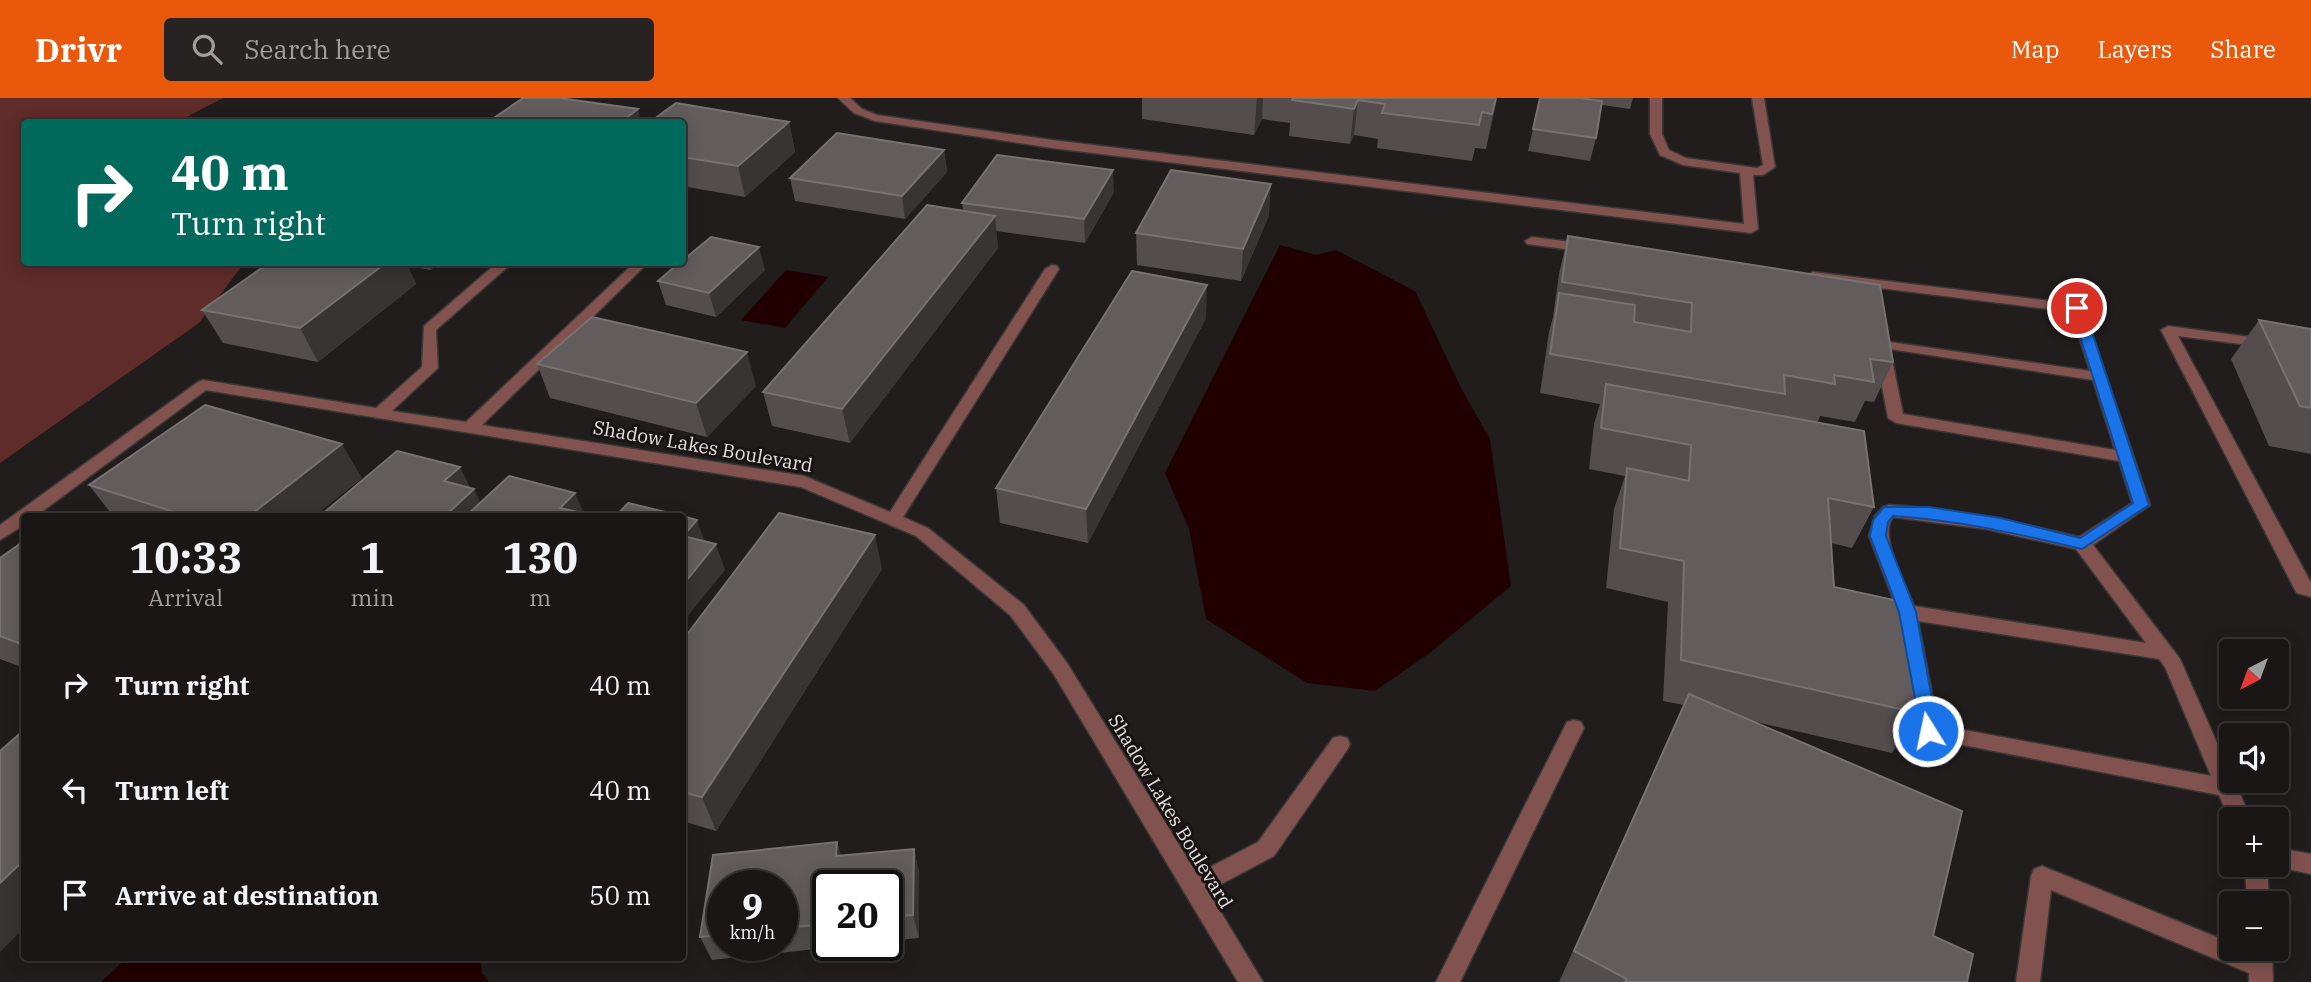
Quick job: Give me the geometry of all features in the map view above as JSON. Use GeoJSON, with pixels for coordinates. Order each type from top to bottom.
{"type":"FeatureCollection","features":[{"type":"Feature","properties":{"kind":"street"},"geometry":{"type":"LineString","coordinates":[[844,98],[860,113],[875,118],[1052,144],[1751,229],[1746,170]]}},
{"type":"Feature","properties":{"kind":"street"},"geometry":{"type":"LineString","coordinates":[[1656,98],[1656,134],[1664,152],[1683,161],[1759,172],[1769,167],[1758,98]]}},
{"type":"Feature","properties":{"kind":"street"},"geometry":{"type":"LineString","coordinates":[[1532,241],[1600,250]]}},
{"type":"Feature","properties":{"kind":"street"},"geometry":{"type":"LineString","coordinates":[[379,414],[429,369],[429,329],[502,266]]}},
{"type":"Feature","properties":{"kind":"street"},"geometry":{"type":"LineString","coordinates":[[470,428],[639,266]]}},
{"type":"Feature","properties":{"kind":"street"},"geometry":{"type":"LineString","coordinates":[[893,520],[1052,269]]}},
{"type":"Feature","properties":{"kind":"street"},"geometry":{"type":"LineString","coordinates":[[1804,275],[2077,308],[2141,505],[2082,544]]}},
{"type":"Feature","properties":{"kind":"street"},"geometry":{"type":"LineString","coordinates":[[2311,349],[2168,330],[2303,588],[2311,590]]}},
{"type":"Feature","properties":{"kind":"street"},"geometry":{"type":"LineString","coordinates":[[2100,377],[1881,344],[1896,418],[2126,457]]}},
{"type":"Feature","properties":{"kind":"street","name":"Shadow Lakes Boulevard"},"geometry":{"type":"LineString","coordinates":[[28,513],[202,385],[804,482],[922,532],[1017,610],[1060,668],[1251,982]]}},
{"type":"Feature","properties":{"kind":"street"},"geometry":{"type":"LineString","coordinates":[[2219,770],[2173,664],[2082,544],[2001,524],[1929,513],[1889,511],[1881,520],[1878,536],[1907,612],[1928,731],[2219,786]]}},
{"type":"Feature","properties":{"kind":"street","name":"Shadow Lakes Boulevard"},"geometry":{"type":"LineString","coordinates":[[0,534],[21,519]]}},
{"type":"Feature","properties":{"kind":"street"},"geometry":{"type":"LineString","coordinates":[[1907,612],[2165,653]]}},
{"type":"Feature","properties":{"kind":"street"},"geometry":{"type":"LineString","coordinates":[[1448,982],[1574,728]]}},
{"type":"Feature","properties":{"kind":"street"},"geometry":{"type":"LineString","coordinates":[[1194,887],[1266,849],[1340,744]]}},
{"type":"Feature","properties":{"kind":"street"},"geometry":{"type":"LineString","coordinates":[[2289,860],[2311,864]]}},
{"type":"Feature","properties":{"kind":"street"},"geometry":{"type":"LineString","coordinates":[[2028,982],[2042,876],[2260,966]]}},
{"type":"Feature","properties":{"kind":"shaded area"},"geometry":{"type":"Polygon","coordinates":[[[0,98],[223,98],[183,119],[21,119],[21,266],[242,266],[199,323],[0,463],[0,98]]]}},
{"type":"Feature","properties":{"kind":"shaded area"},"geometry":{"type":"Polygon","coordinates":[[[1280,245],[1316,255],[1336,250],[1415,291],[1461,388],[1490,439],[1511,586],[1431,652],[1375,691],[1307,683],[1206,619],[1189,529],[1165,473],[1280,245]]]}},
{"type":"Feature","properties":{"kind":"shaded area"},"geometry":{"type":"Polygon","coordinates":[[[786,270],[828,277],[785,328],[741,320],[786,270]]]}},
{"type":"Feature","properties":{"kind":"shaded area"},"geometry":{"type":"Polygon","coordinates":[[[124,961],[480,961],[482,973],[489,982],[101,982],[124,961]]]}},
{"type":"Feature","properties":{"kind":"building"},"geometry":{"type":"Polygon","coordinates":[[[523,98],[559,98],[638,109],[625,119],[492,119],[523,98]]]}},
{"type":"Feature","properties":{"kind":"building"},"geometry":{"type":"Polygon","coordinates":[[[1496,98],[1492,114],[1482,112],[1479,125],[1382,113],[1385,104],[1358,100],[1354,109],[1292,100],[1496,98]]]}},
{"type":"Feature","properties":{"kind":"building"},"geometry":{"type":"Polygon","coordinates":[[[1540,98],[1602,101],[1596,138],[1533,129],[1540,98]]]}},
{"type":"Feature","properties":{"kind":"building"},"geometry":{"type":"Polygon","coordinates":[[[676,103],[789,122],[738,166],[686,158],[686,119],[654,119],[676,103]]]}},
{"type":"Feature","properties":{"kind":"building"},"geometry":{"type":"Polygon","coordinates":[[[837,133],[944,150],[902,196],[790,178],[837,133]]]}},
{"type":"Feature","properties":{"kind":"building"},"geometry":{"type":"Polygon","coordinates":[[[997,155],[1113,170],[1084,219],[962,203],[997,155]]]}},
{"type":"Feature","properties":{"kind":"building"},"geometry":{"type":"Polygon","coordinates":[[[1171,170],[1271,184],[1243,249],[1136,233],[1171,170]]]}},
{"type":"Feature","properties":{"kind":"building"},"geometry":{"type":"Polygon","coordinates":[[[927,205],[995,216],[842,409],[763,392],[927,205]]]}},
{"type":"Feature","properties":{"kind":"building"},"geometry":{"type":"Polygon","coordinates":[[[1568,236],[1880,285],[1893,362],[1870,359],[1874,382],[1834,375],[1835,384],[1784,375],[1785,394],[1550,354],[1559,293],[1635,305],[1634,322],[1691,332],[1692,303],[1562,282],[1568,236]]]}},
{"type":"Feature","properties":{"kind":"building"},"geometry":{"type":"Polygon","coordinates":[[[711,237],[759,247],[709,293],[658,281],[675,266],[686,266],[686,258],[711,237]]]}},
{"type":"Feature","properties":{"kind":"building"},"geometry":{"type":"Polygon","coordinates":[[[264,266],[382,266],[300,328],[202,310],[264,266]]]}},
{"type":"Feature","properties":{"kind":"building"},"geometry":{"type":"Polygon","coordinates":[[[1132,271],[1207,285],[1086,509],[996,488],[1132,271]]]}},
{"type":"Feature","properties":{"kind":"building"},"geometry":{"type":"Polygon","coordinates":[[[592,317],[747,352],[696,403],[537,364],[592,317]]]}},
{"type":"Feature","properties":{"kind":"building"},"geometry":{"type":"Polygon","coordinates":[[[2259,320],[2311,329],[2311,408],[2300,406],[2259,320]]]}},
{"type":"Feature","properties":{"kind":"building"},"geometry":{"type":"Polygon","coordinates":[[[1606,384],[1864,431],[1874,507],[1828,498],[1834,587],[1903,602],[1918,713],[1681,660],[1684,561],[1620,548],[1627,468],[1689,481],[1691,445],[1601,428],[1606,384]]]}},
{"type":"Feature","properties":{"kind":"building"},"geometry":{"type":"Polygon","coordinates":[[[205,405],[342,444],[253,513],[178,513],[89,485],[205,405]]]}},
{"type":"Feature","properties":{"kind":"building"},"geometry":{"type":"Polygon","coordinates":[[[397,451],[460,467],[444,481],[474,489],[448,513],[324,513],[397,451]]]}},
{"type":"Feature","properties":{"kind":"building"},"geometry":{"type":"Polygon","coordinates":[[[509,476],[575,493],[560,508],[583,513],[469,513],[509,476]]]}},
{"type":"Feature","properties":{"kind":"building"},"geometry":{"type":"Polygon","coordinates":[[[628,503],[670,513],[619,513],[628,503]]]}},
{"type":"Feature","properties":{"kind":"building"},"geometry":{"type":"Polygon","coordinates":[[[779,513],[875,535],[702,797],[686,793],[686,636],[779,513]]]}},
{"type":"Feature","properties":{"kind":"building"},"geometry":{"type":"Polygon","coordinates":[[[686,517],[697,520],[686,533],[686,517]]]}},
{"type":"Feature","properties":{"kind":"building"},"geometry":{"type":"Polygon","coordinates":[[[686,537],[716,544],[686,581],[686,537]]]}},
{"type":"Feature","properties":{"kind":"building"},"geometry":{"type":"Polygon","coordinates":[[[21,543],[21,644],[0,636],[0,558],[21,543]]]}},
{"type":"Feature","properties":{"kind":"building"},"geometry":{"type":"Polygon","coordinates":[[[1689,694],[1962,811],[1933,936],[1973,954],[1967,982],[1625,982],[1627,979],[1574,951],[1689,694]]]}},
{"type":"Feature","properties":{"kind":"building"},"geometry":{"type":"Polygon","coordinates":[[[21,733],[21,863],[0,883],[0,751],[21,733]]]}},
{"type":"Feature","properties":{"kind":"building"},"geometry":{"type":"Polygon","coordinates":[[[837,842],[836,856],[914,849],[913,915],[903,916],[903,870],[812,870],[812,925],[798,927],[798,870],[711,870],[713,855],[837,842]]]}},
{"type":"Feature","properties":{"kind":"building"},"geometry":{"type":"Polygon","coordinates":[[[707,893],[707,936],[700,937],[707,893]]]}},
{"type":"Feature","properties":{"kind":"route"},"geometry":{"type":"LineString","coordinates":[[1928,731],[1907,612],[1878,536],[1881,520],[1889,511],[1929,513],[2001,524],[2082,544],[2141,505],[2077,308]]}}]}
